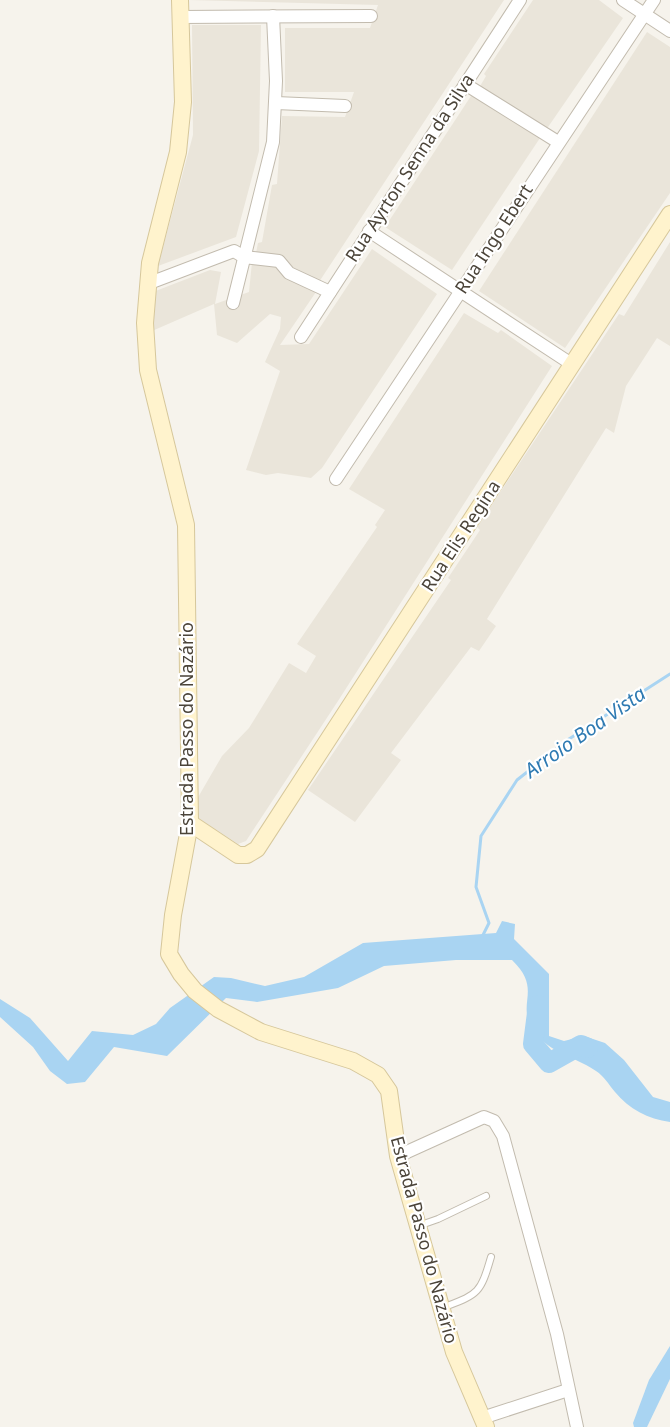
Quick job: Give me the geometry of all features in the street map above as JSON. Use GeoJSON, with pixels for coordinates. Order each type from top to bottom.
{"type":"FeatureCollection","features":[{"type":"Feature","properties":{"kind":"main road","name":"Estrada Passo do Nazário"},"geometry":{"type":"LineString","coordinates":[[181,8],[183,102],[178,152],[147,284],[145,346],[148,370],[186,525],[190,823],[169,936],[169,954],[181,974],[204,999],[218,1009],[261,1032],[353,1062],[378,1075],[390,1091],[398,1156],[441,1308],[454,1352],[484,1423]]}},
{"type":"Feature","properties":{"kind":"main road","name":"Rua Elis Regina"},"geometry":{"type":"LineString","coordinates":[[190,823],[238,855],[247,855],[257,849],[670,214]]}},
{"type":"Feature","properties":{"kind":"street","name":"Rua Ayrton Senna da Silva"},"geometry":{"type":"LineString","coordinates":[[301,337],[520,0]]}},
{"type":"Feature","properties":{"kind":"street"},"geometry":{"type":"LineString","coordinates":[[623,0],[670,31]]}},
{"type":"Feature","properties":{"kind":"street","name":"Rua Ingo Ebert"},"geometry":{"type":"LineString","coordinates":[[336,479],[654,0]]}},
{"type":"Feature","properties":{"kind":"street"},"geometry":{"type":"LineString","coordinates":[[181,8],[273,16],[371,16]]}},
{"type":"Feature","properties":{"kind":"street"},"geometry":{"type":"LineString","coordinates":[[233,303],[273,142],[276,103],[273,16]]}},
{"type":"Feature","properties":{"kind":"street"},"geometry":{"type":"LineString","coordinates":[[465,84],[558,142]]}},
{"type":"Feature","properties":{"kind":"street"},"geometry":{"type":"LineString","coordinates":[[276,103],[345,106]]}},
{"type":"Feature","properties":{"kind":"street"},"geometry":{"type":"LineString","coordinates":[[369,231],[573,365]]}},
{"type":"Feature","properties":{"kind":"street"},"geometry":{"type":"LineString","coordinates":[[147,284],[234,251],[244,257],[279,261],[289,273],[330,292]]}},
{"type":"Feature","properties":{"kind":"street"},"geometry":{"type":"LineString","coordinates":[[398,1156],[484,1116],[494,1121],[503,1136],[557,1334],[577,1427]]}},
{"type":"Feature","properties":{"kind":"street"},"geometry":{"type":"LineString","coordinates":[[484,1423],[568,1390]]}},
{"type":"Feature","properties":{"kind":"lane"},"geometry":{"type":"LineString","coordinates":[[418,1226],[438,1220],[486,1196]]}},
{"type":"Feature","properties":{"kind":"lane"},"geometry":{"type":"LineString","coordinates":[[441,1308],[473,1296],[482,1287],[491,1257]]}},
{"type":"Feature","properties":{"kind":"shaded area"},"geometry":{"type":"Polygon","coordinates":[[[189,0],[504,0],[319,282],[296,270],[281,256],[256,253],[258,243],[262,242],[272,185],[277,184],[282,116],[345,117],[354,92],[285,92],[285,28],[370,28],[378,5],[189,0]]]}},
{"type":"Feature","properties":{"kind":"shaded area"},"geometry":{"type":"Polygon","coordinates":[[[533,0],[599,0],[623,18],[546,130],[479,88],[486,76],[484,74],[533,0]]]}},
{"type":"Feature","properties":{"kind":"shaded area"},"geometry":{"type":"Polygon","coordinates":[[[192,25],[261,25],[259,151],[236,237],[158,266],[193,135],[192,25]]]}},
{"type":"Feature","properties":{"kind":"shaded area"},"geometry":{"type":"Polygon","coordinates":[[[647,32],[670,47],[670,193],[565,348],[479,291],[647,32]]]}},
{"type":"Feature","properties":{"kind":"shaded area"},"geometry":{"type":"Polygon","coordinates":[[[474,95],[540,138],[452,270],[385,227],[471,96],[474,95]]]}},
{"type":"Feature","properties":{"kind":"shaded area"},"geometry":{"type":"Polygon","coordinates":[[[670,242],[670,346],[657,338],[626,386],[614,433],[606,428],[487,619],[496,626],[479,651],[471,647],[391,753],[401,760],[355,822],[308,790],[451,580],[448,578],[480,530],[477,527],[619,314],[624,316],[670,242]]]}},
{"type":"Feature","properties":{"kind":"shaded area"},"geometry":{"type":"Polygon","coordinates":[[[372,249],[437,294],[322,468],[311,478],[278,473],[266,475],[246,470],[280,371],[265,362],[280,329],[281,317],[270,314],[237,343],[217,335],[214,304],[152,331],[153,292],[210,270],[221,272],[215,304],[249,292],[252,262],[276,265],[280,272],[316,292],[280,345],[309,344],[372,249]]]}},
{"type":"Feature","properties":{"kind":"shaded area"},"geometry":{"type":"Polygon","coordinates":[[[464,313],[498,333],[501,330],[552,366],[338,701],[246,841],[238,844],[198,818],[197,799],[222,756],[249,728],[289,663],[306,673],[316,656],[297,644],[377,527],[375,525],[385,510],[349,489],[464,313]]]}},
{"type":"Feature","properties":{"kind":"water"},"geometry":{"type":"Polygon","coordinates":[[[502,921],[515,924],[514,939],[549,974],[549,1036],[564,1041],[584,1036],[605,1043],[624,1060],[653,1097],[670,1102],[670,1122],[647,1116],[633,1108],[620,1098],[599,1073],[551,1048],[536,1034],[527,1016],[528,986],[526,979],[512,960],[456,960],[384,966],[338,988],[257,1002],[226,998],[167,1056],[114,1047],[85,1082],[67,1084],[50,1071],[33,1047],[0,1017],[0,999],[30,1018],[68,1061],[92,1031],[133,1035],[156,1024],[170,1008],[214,977],[231,978],[265,986],[304,977],[363,943],[496,933],[502,921]]]}},
{"type":"Feature","properties":{"kind":"water"},"geometry":{"type":"Polygon","coordinates":[[[670,1346],[670,1379],[647,1427],[634,1427],[633,1423],[649,1380],[670,1346]]]}},
{"type":"Feature","properties":{"kind":"waterway","name":"Arroio Boa Vista"},"geometry":{"type":"LineString","coordinates":[[482,937],[489,923],[476,887],[481,836],[517,780],[569,739],[670,674]]}},
{"type":"Feature","properties":{"kind":"waterway"},"geometry":{"type":"LineString","coordinates":[[538,1005],[533,1044],[549,1063],[581,1045],[588,1048]]}}]}
